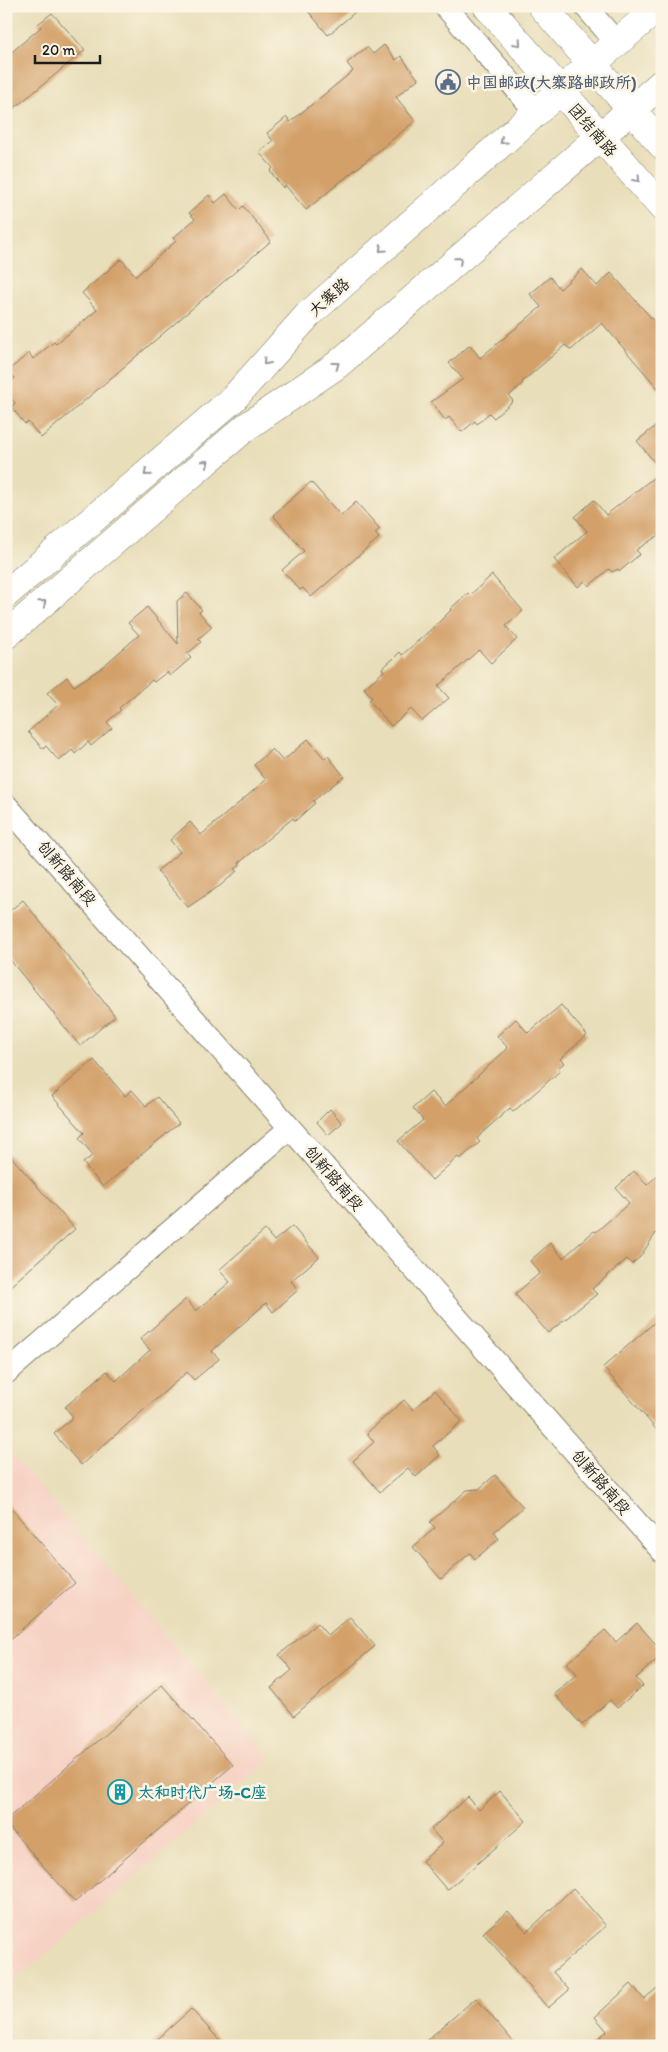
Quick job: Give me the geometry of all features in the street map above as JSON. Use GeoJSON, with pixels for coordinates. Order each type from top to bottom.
{"type":"FeatureCollection","features":[{"type":"Feature","properties":{"kind":"main road","name":"团结南路"},"geometry":{"type":"LineString","coordinates":[[487,6],[662,207]]}},
{"type":"Feature","properties":{"kind":"main road"},"geometry":{"type":"LineString","coordinates":[[542,6],[662,146]]}},
{"type":"Feature","properties":{"kind":"main road","name":"大寨路"},"geometry":{"type":"LineString","coordinates":[[6,594],[233,399],[308,315],[536,112],[660,6]]}},
{"type":"Feature","properties":{"kind":"main road"},"geometry":{"type":"LineString","coordinates":[[6,635],[246,428],[337,365],[662,83]]}},
{"type":"Feature","properties":{"kind":"street"},"geometry":{"type":"LineString","coordinates":[[445,6],[536,112]]}},
{"type":"Feature","properties":{"kind":"street"},"geometry":{"type":"LineString","coordinates":[[585,6],[617,43]]}},
{"type":"Feature","properties":{"kind":"street","name":"创新路南段"},"geometry":{"type":"LineString","coordinates":[[6,805],[662,1551]]}},
{"type":"Feature","properties":{"kind":"street"},"geometry":{"type":"LineString","coordinates":[[6,1373],[290,1128]]}},
{"type":"Feature","properties":{"kind":"shaded area"},"geometry":{"type":"Polygon","coordinates":[[[6,1447],[271,1760],[6,1988],[6,1447]]]}},
{"type":"Feature","properties":{"kind":"building"},"geometry":{"type":"Polygon","coordinates":[[[304,6],[362,6],[328,35],[304,6]]]}},
{"type":"Feature","properties":{"kind":"building"},"geometry":{"type":"Polygon","coordinates":[[[52,13],[85,50],[6,115],[6,57],[41,27],[38,24],[52,13]]]}},
{"type":"Feature","properties":{"kind":"building"},"geometry":{"type":"Polygon","coordinates":[[[384,45],[396,60],[401,56],[418,79],[396,97],[415,121],[306,210],[285,185],[283,188],[270,171],[273,168],[259,152],[273,141],[267,133],[287,117],[290,122],[353,71],[347,63],[367,47],[373,54],[384,45]]]}},
{"type":"Feature","properties":{"kind":"building"},"geometry":{"type":"Polygon","coordinates":[[[226,194],[239,210],[243,206],[271,241],[41,438],[28,422],[25,424],[11,407],[15,403],[6,393],[6,386],[15,378],[9,370],[29,353],[33,359],[54,342],[56,344],[97,310],[82,293],[121,259],[136,276],[176,241],[173,238],[195,219],[189,213],[209,195],[215,203],[226,194]]]}},
{"type":"Feature","properties":{"kind":"building"},"geometry":{"type":"Polygon","coordinates":[[[582,269],[597,286],[611,273],[662,330],[662,393],[602,323],[571,350],[565,345],[522,382],[509,396],[513,401],[494,418],[489,413],[477,424],[475,421],[462,432],[449,417],[445,420],[431,402],[463,379],[449,363],[470,345],[480,358],[541,307],[530,294],[550,277],[560,289],[582,269]]]}},
{"type":"Feature","properties":{"kind":"building"},"geometry":{"type":"Polygon","coordinates":[[[662,421],[662,471],[637,441],[662,421]]]}},
{"type":"Feature","properties":{"kind":"building"},"geometry":{"type":"Polygon","coordinates":[[[662,471],[662,533],[636,550],[640,554],[620,571],[618,569],[612,572],[609,569],[589,586],[585,581],[578,587],[554,559],[587,531],[575,517],[594,500],[606,515],[662,471]]]}},
{"type":"Feature","properties":{"kind":"building"},"geometry":{"type":"Polygon","coordinates":[[[311,482],[341,516],[356,502],[380,529],[375,533],[379,538],[311,597],[303,588],[300,590],[282,570],[304,551],[273,515],[311,482]]]}},
{"type":"Feature","properties":{"kind":"building"},"geometry":{"type":"Polygon","coordinates":[[[492,575],[523,611],[506,626],[517,639],[491,663],[479,650],[438,686],[449,698],[422,721],[411,709],[391,726],[369,700],[372,698],[364,688],[384,671],[382,668],[400,652],[402,655],[468,593],[470,595],[492,575]]]}},
{"type":"Feature","properties":{"kind":"building"},"geometry":{"type":"Polygon","coordinates":[[[187,593],[202,610],[199,612],[212,627],[198,639],[201,642],[187,654],[191,658],[170,676],[167,672],[154,682],[152,680],[119,708],[121,710],[107,722],[112,728],[91,746],[88,742],[75,754],[72,750],[59,761],[46,746],[43,749],[28,732],[58,705],[47,693],[67,677],[74,686],[100,669],[139,635],[128,623],[147,607],[178,644],[177,601],[187,593]]]}},
{"type":"Feature","properties":{"kind":"building"},"geometry":{"type":"Polygon","coordinates":[[[308,739],[325,759],[328,756],[344,776],[313,801],[315,803],[295,821],[293,818],[239,863],[240,865],[235,869],[237,871],[221,885],[188,907],[157,871],[180,852],[170,840],[190,822],[201,835],[266,780],[254,765],[272,749],[283,761],[308,739]]]}},
{"type":"Feature","properties":{"kind":"building"},"geometry":{"type":"Polygon","coordinates":[[[23,900],[115,1016],[80,1046],[6,955],[6,914],[23,900]]]}},
{"type":"Feature","properties":{"kind":"building"},"geometry":{"type":"Polygon","coordinates":[[[561,1005],[587,1035],[560,1059],[564,1063],[558,1068],[560,1071],[513,1112],[510,1108],[482,1133],[477,1139],[480,1142],[460,1159],[458,1157],[432,1180],[398,1141],[423,1120],[413,1108],[431,1092],[445,1106],[508,1048],[497,1036],[516,1019],[528,1033],[561,1005]]]}},
{"type":"Feature","properties":{"kind":"building"},"geometry":{"type":"Polygon","coordinates":[[[94,1060],[125,1096],[132,1090],[146,1106],[157,1097],[179,1123],[103,1187],[83,1163],[93,1155],[79,1138],[84,1133],[52,1096],[94,1060]]]}},
{"type":"Feature","properties":{"kind":"building"},"geometry":{"type":"Polygon","coordinates":[[[330,1109],[342,1123],[328,1135],[317,1122],[330,1109]]]}},
{"type":"Feature","properties":{"kind":"building"},"geometry":{"type":"Polygon","coordinates":[[[6,1151],[75,1229],[6,1290],[6,1151]]]}},
{"type":"Feature","properties":{"kind":"building"},"geometry":{"type":"Polygon","coordinates":[[[634,1171],[647,1185],[662,1171],[662,1224],[640,1257],[632,1264],[627,1259],[592,1289],[597,1294],[548,1333],[515,1294],[540,1273],[530,1261],[550,1243],[563,1258],[594,1231],[596,1232],[629,1203],[616,1188],[634,1171]]]}},
{"type":"Feature","properties":{"kind":"building"},"geometry":{"type":"Polygon","coordinates":[[[292,1226],[319,1257],[291,1281],[298,1290],[273,1312],[266,1303],[212,1351],[219,1359],[194,1380],[187,1372],[81,1465],[54,1434],[73,1417],[65,1407],[107,1371],[116,1381],[150,1350],[140,1339],[186,1299],[196,1311],[230,1282],[219,1270],[265,1230],[274,1241],[292,1226]]]}},
{"type":"Feature","properties":{"kind":"building"},"geometry":{"type":"Polygon","coordinates":[[[662,1316],[662,1436],[603,1367],[662,1316]]]}},
{"type":"Feature","properties":{"kind":"building"},"geometry":{"type":"Polygon","coordinates":[[[435,1390],[462,1421],[433,1446],[440,1455],[416,1477],[408,1468],[380,1492],[353,1461],[374,1442],[367,1433],[404,1400],[413,1410],[435,1390]]]}},
{"type":"Feature","properties":{"kind":"building"},"geometry":{"type":"Polygon","coordinates":[[[495,1475],[523,1507],[494,1532],[499,1539],[475,1559],[470,1553],[441,1579],[413,1547],[435,1528],[430,1522],[467,1490],[479,1489],[495,1475]]]}},
{"type":"Feature","properties":{"kind":"building"},"geometry":{"type":"Polygon","coordinates":[[[6,1502],[75,1583],[6,1643],[6,1502]]]}},
{"type":"Feature","properties":{"kind":"building"},"geometry":{"type":"Polygon","coordinates":[[[350,1617],[375,1646],[294,1716],[271,1688],[292,1670],[279,1655],[317,1623],[328,1636],[350,1617]]]}},
{"type":"Feature","properties":{"kind":"building"},"geometry":{"type":"Polygon","coordinates":[[[637,1623],[662,1651],[662,1655],[636,1678],[643,1686],[617,1708],[610,1700],[582,1725],[554,1694],[577,1674],[567,1663],[605,1630],[616,1642],[637,1623]]]}},
{"type":"Feature","properties":{"kind":"building","name":"太和时代广场-C座"},"geometry":{"type":"Polygon","coordinates":[[[162,1685],[233,1765],[75,1902],[6,1824],[6,1820],[162,1685]]]}},
{"type":"Feature","properties":{"kind":"building"},"geometry":{"type":"Polygon","coordinates":[[[500,1791],[526,1821],[447,1890],[422,1861],[443,1843],[431,1829],[468,1797],[479,1810],[500,1791]]]}},
{"type":"Feature","properties":{"kind":"building"},"geometry":{"type":"Polygon","coordinates":[[[573,1888],[606,1926],[553,1972],[569,1990],[548,2008],[483,1933],[508,1911],[527,1932],[573,1888]]]}},
{"type":"Feature","properties":{"kind":"building"},"geometry":{"type":"Polygon","coordinates":[[[631,1984],[644,1999],[662,1984],[662,2046],[590,2046],[607,2031],[595,2017],[631,1984]]]}},
{"type":"Feature","properties":{"kind":"building"},"geometry":{"type":"Polygon","coordinates":[[[476,1998],[517,2046],[420,2046],[476,1998]]]}},
{"type":"Feature","properties":{"kind":"building"},"geometry":{"type":"Polygon","coordinates":[[[191,2009],[225,2046],[150,2046],[191,2009]]]}},
{"type":"Feature","properties":{"kind":"place","name":"中国邮政(大寨路邮政所)"},"geometry":{"type":"Point","coordinates":[448,82]}},
{"type":"Feature","properties":{"kind":"place","name":"太和时代广场-C座"},"geometry":{"type":"Point","coordinates":[120,1792]}}]}
